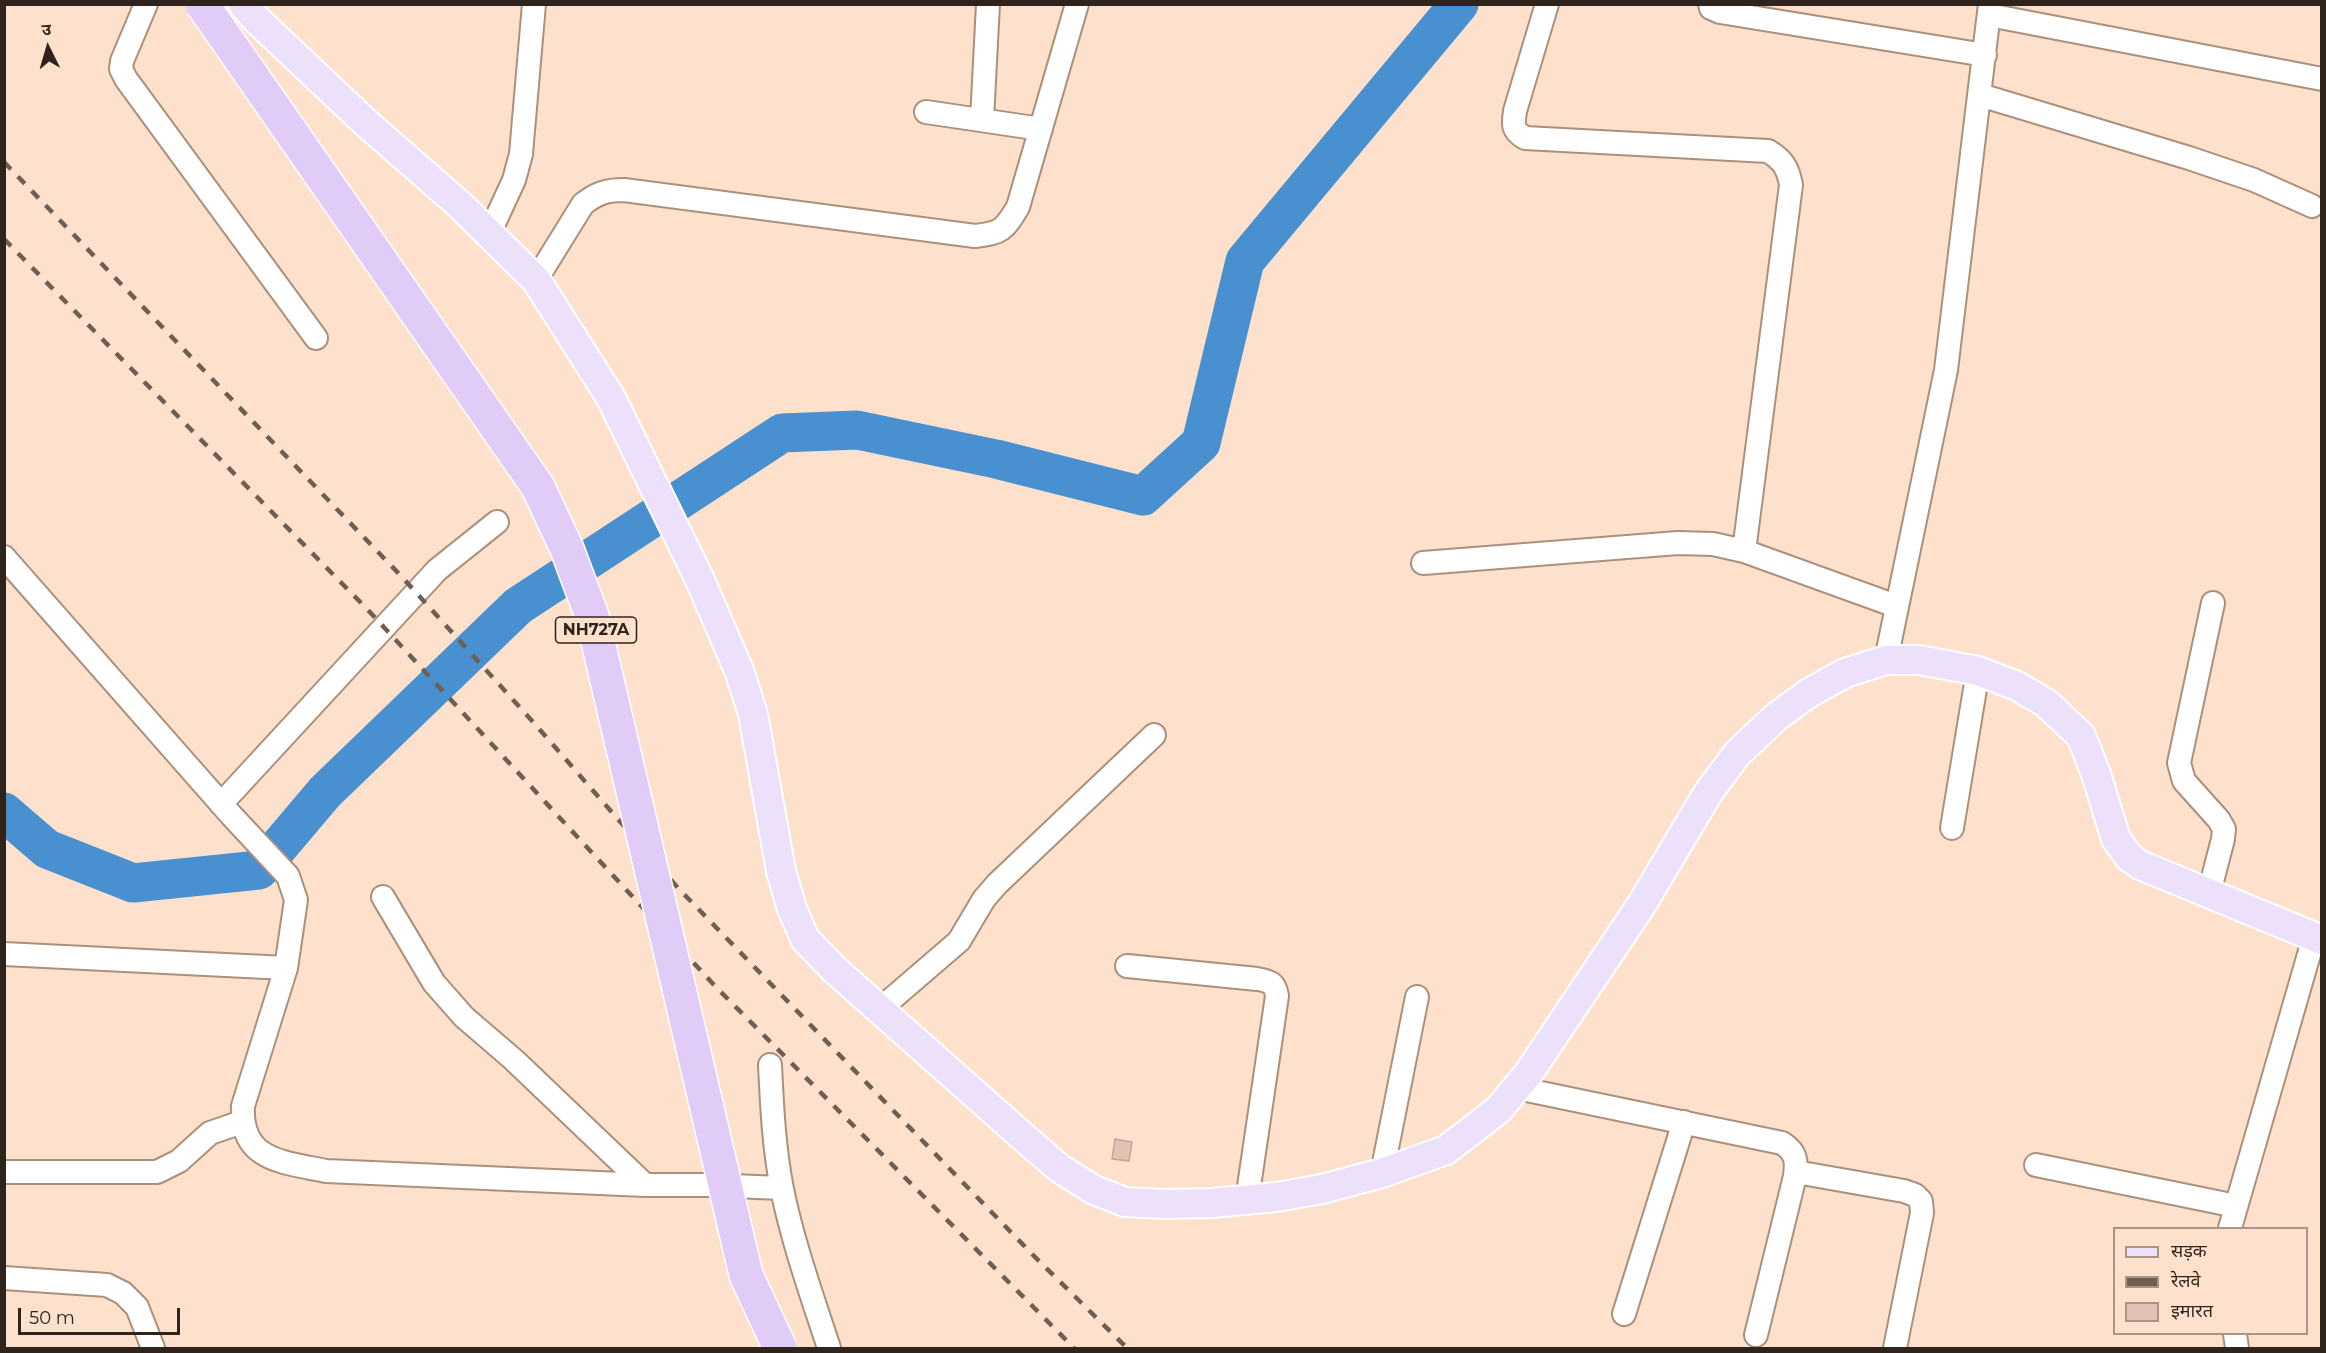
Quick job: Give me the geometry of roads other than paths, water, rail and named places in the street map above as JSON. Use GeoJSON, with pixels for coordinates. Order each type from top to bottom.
{"type":"FeatureCollection","features":[{"type":"Feature","properties":{"kind":"highway","name":"NH727A"},"geometry":{"type":"LineString","coordinates":[[202,4],[538,487],[567,549],[592,616],[746,1275],[780,1348]]}},
{"type":"Feature","properties":{"kind":"main road"},"geometry":{"type":"LineString","coordinates":[[243,4],[256,19],[536,280],[610,398],[700,580],[740,673],[753,714],[781,871],[792,909],[806,939],[835,970],[1059,1168],[1094,1190],[1125,1202],[1165,1204],[1247,1200],[1322,1190],[1382,1173],[1446,1150],[1498,1110],[1535,1065],[1642,904],[1708,793],[1737,754],[1776,717],[1809,693],[1845,673],[1886,660],[1918,660],[1978,671],[2017,686],[2046,703],[2081,736],[2096,774],[2115,839],[2129,857],[2140,865],[2318,939]]}},
{"type":"Feature","properties":{"kind":"street"},"geometry":{"type":"LineString","coordinates":[[146,4],[122,61],[121,69],[126,79],[316,338]]}},
{"type":"Feature","properties":{"kind":"street"},"geometry":{"type":"LineString","coordinates":[[489,234],[514,180],[521,154],[534,4]]}},
{"type":"Feature","properties":{"kind":"street"},"geometry":{"type":"LineString","coordinates":[[982,120],[988,4]]}},
{"type":"Feature","properties":{"kind":"street"},"geometry":{"type":"LineString","coordinates":[[536,280],[583,204],[593,196],[608,190],[624,190],[975,236],[996,234],[1008,224],[1018,207],[1077,4]]}},
{"type":"Feature","properties":{"kind":"street"},"geometry":{"type":"LineString","coordinates":[[1547,4],[1515,111],[1513,125],[1516,132],[1525,138],[1768,151],[1780,158],[1789,171],[1791,185],[1789,209],[1744,551]]}},
{"type":"Feature","properties":{"kind":"street"},"geometry":{"type":"LineString","coordinates":[[1710,4],[1711,8],[1720,12],[1985,55]]}},
{"type":"Feature","properties":{"kind":"street"},"geometry":{"type":"LineString","coordinates":[[1886,660],[1946,370],[1990,10],[2322,79]]}},
{"type":"Feature","properties":{"kind":"street"},"geometry":{"type":"LineString","coordinates":[[1980,95],[2189,158],[2254,180],[2312,206]]}},
{"type":"Feature","properties":{"kind":"street"},"geometry":{"type":"LineString","coordinates":[[926,112],[1041,129]]}},
{"type":"Feature","properties":{"kind":"street"},"geometry":{"type":"LineString","coordinates":[[226,809],[437,570],[497,522]]}},
{"type":"Feature","properties":{"kind":"street"},"geometry":{"type":"LineString","coordinates":[[1423,563],[1678,543],[1713,544],[1744,551],[1896,606]]}},
{"type":"Feature","properties":{"kind":"street"},"geometry":{"type":"LineString","coordinates":[[4,558],[288,876],[296,900],[286,968],[243,1106],[242,1122],[245,1134],[262,1153],[282,1162],[326,1171],[645,1185],[781,1188]]}},
{"type":"Feature","properties":{"kind":"street"},"geometry":{"type":"LineString","coordinates":[[2209,893],[2224,829],[2184,782],[2179,763],[2213,603]]}},
{"type":"Feature","properties":{"kind":"street"},"geometry":{"type":"LineString","coordinates":[[1952,828],[1978,671]]}},
{"type":"Feature","properties":{"kind":"street"},"geometry":{"type":"LineString","coordinates":[[880,1010],[959,941],[984,899],[997,884],[1154,735]]}},
{"type":"Feature","properties":{"kind":"street"},"geometry":{"type":"LineString","coordinates":[[383,897],[434,983],[464,1017],[514,1060],[645,1185]]}},
{"type":"Feature","properties":{"kind":"street"},"geometry":{"type":"LineString","coordinates":[[2230,1227],[2318,939]]}},
{"type":"Feature","properties":{"kind":"street"},"geometry":{"type":"LineString","coordinates":[[4,954],[286,968]]}},
{"type":"Feature","properties":{"kind":"street"},"geometry":{"type":"LineString","coordinates":[[1127,966],[1257,979],[1270,981],[1276,987],[1277,996],[1247,1200]]}},
{"type":"Feature","properties":{"kind":"street"},"geometry":{"type":"LineString","coordinates":[[1382,1173],[1418,997]]}},
{"type":"Feature","properties":{"kind":"street"},"geometry":{"type":"LineString","coordinates":[[770,1065],[772,1123],[781,1188],[829,1348]]}},
{"type":"Feature","properties":{"kind":"street"},"geometry":{"type":"LineString","coordinates":[[1517,1088],[1782,1143],[1792,1149],[1797,1162],[1796,1172],[1756,1335]]}},
{"type":"Feature","properties":{"kind":"street"},"geometry":{"type":"LineString","coordinates":[[4,1172],[157,1172],[179,1161],[210,1133],[242,1122]]}},
{"type":"Feature","properties":{"kind":"street"},"geometry":{"type":"LineString","coordinates":[[1624,1314],[1684,1122]]}},
{"type":"Feature","properties":{"kind":"street"},"geometry":{"type":"LineString","coordinates":[[2036,1165],[2236,1206]]}},
{"type":"Feature","properties":{"kind":"street"},"geometry":{"type":"LineString","coordinates":[[1796,1172],[1904,1191],[1915,1195],[1921,1201],[1922,1213],[1895,1348]]}},
{"type":"Feature","properties":{"kind":"street"},"geometry":{"type":"LineString","coordinates":[[4,1278],[107,1285],[123,1293],[137,1307],[153,1348]]}},
{"type":"Feature","properties":{"kind":"waterway"},"geometry":{"type":"LineString","coordinates":[[4,812],[47,849],[133,883],[259,870],[325,792],[518,606],[782,433],[857,430],[996,459],[1143,496],[1201,443],[1245,261],[1459,4]]}},
{"type":"Feature","properties":{"kind":"railway"},"geometry":{"type":"LineString","coordinates":[[4,162],[402,577],[534,723],[678,888],[1034,1256],[1127,1348]]}},
{"type":"Feature","properties":{"kind":"railway"},"geometry":{"type":"LineString","coordinates":[[4,239],[368,610],[715,986],[1074,1348]]}}]}
